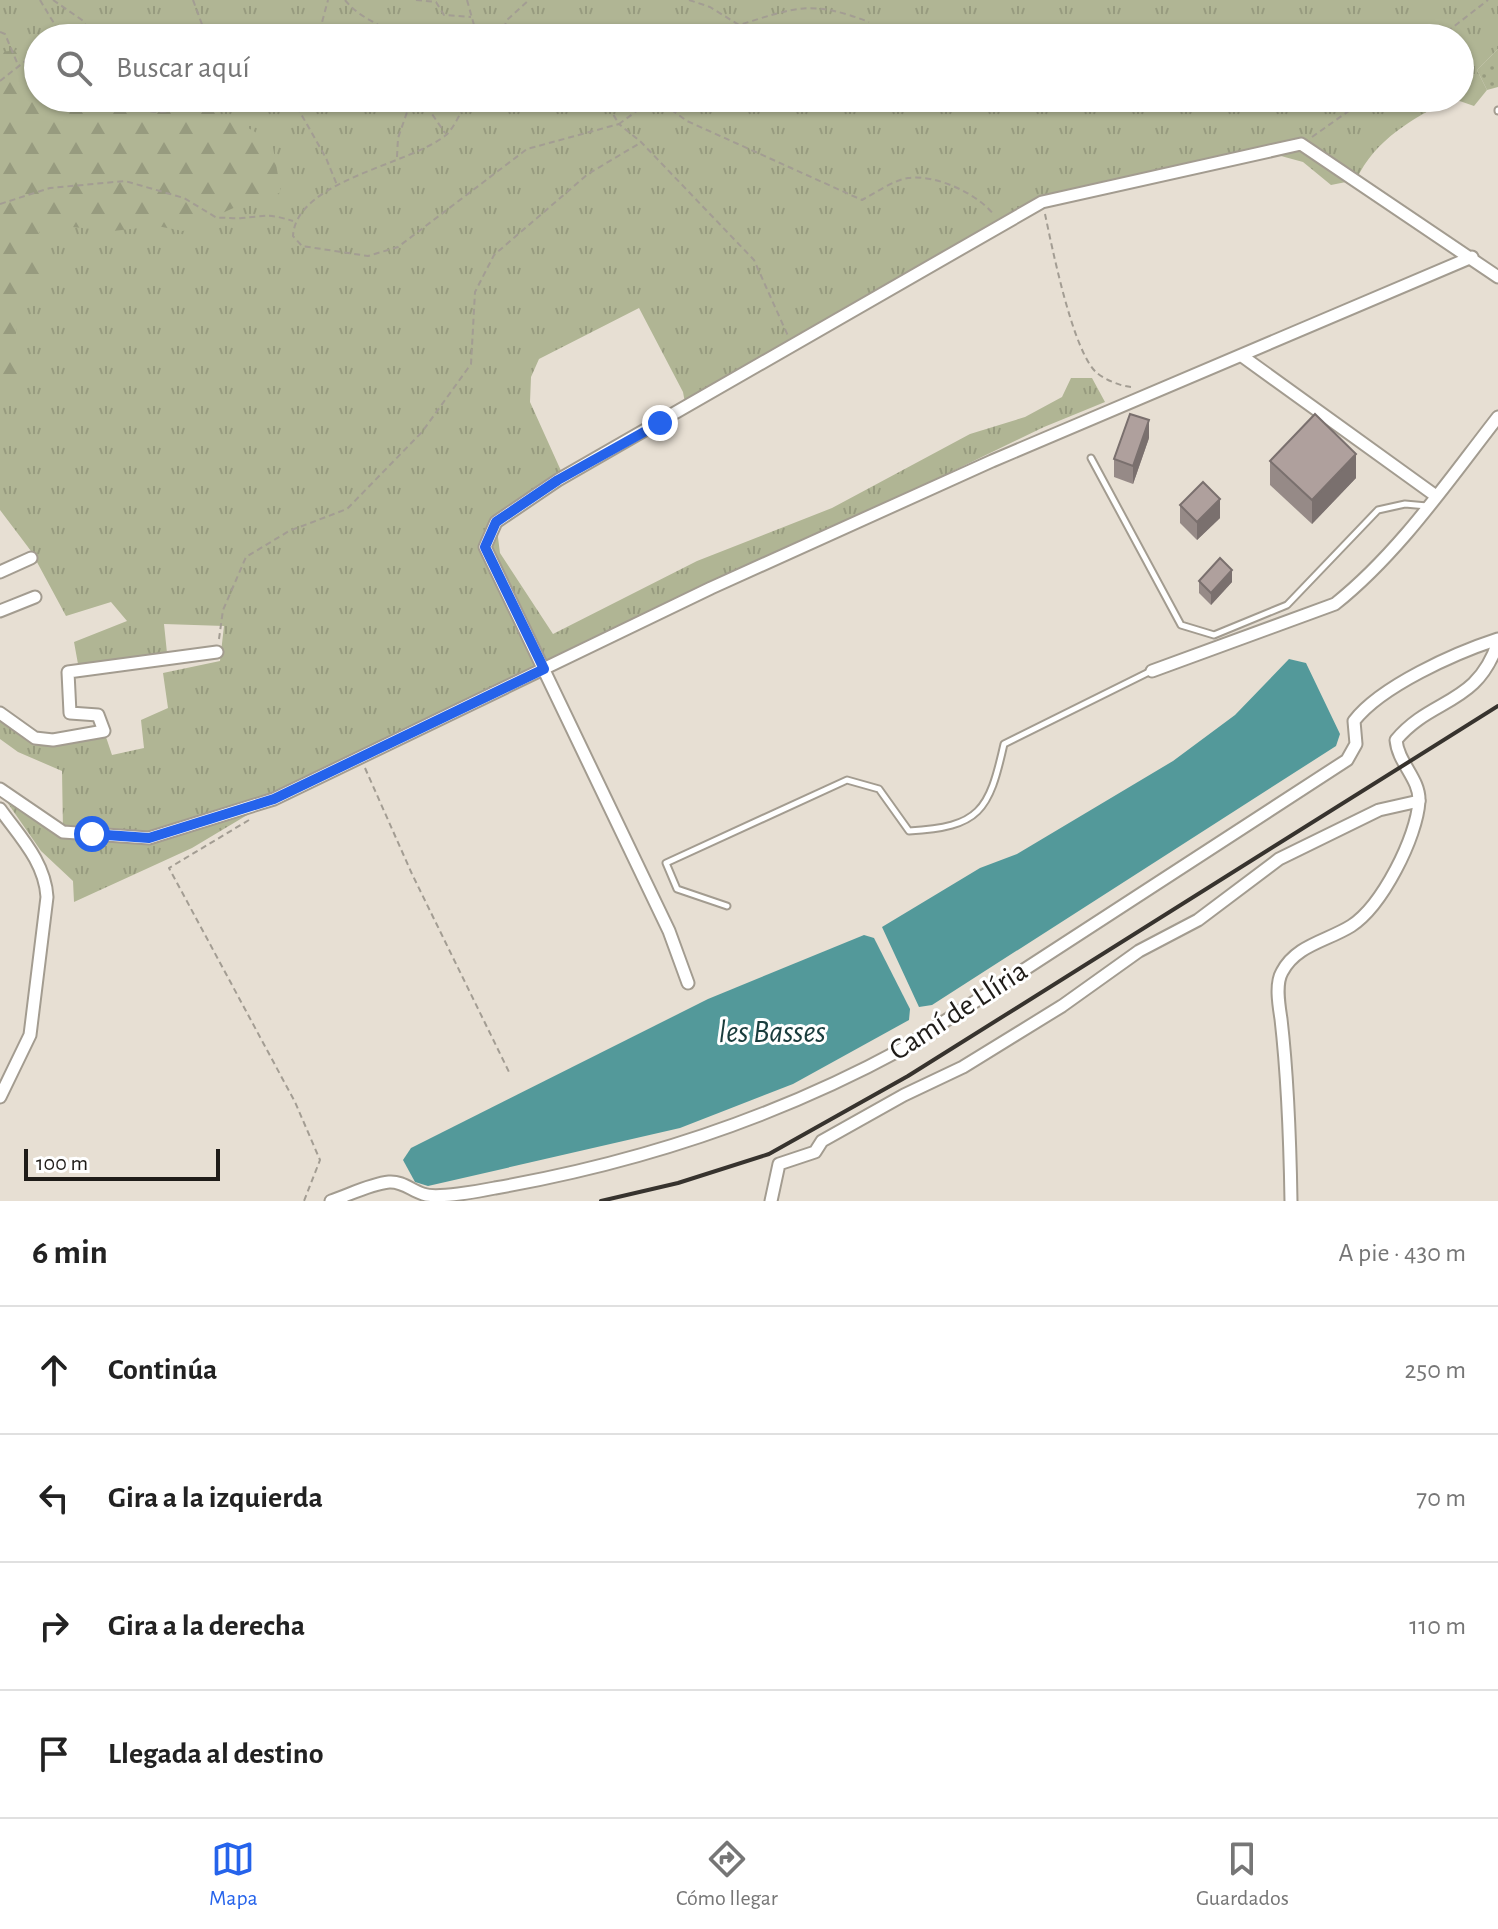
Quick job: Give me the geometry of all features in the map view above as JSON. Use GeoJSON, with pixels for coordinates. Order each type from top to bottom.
{"type":"FeatureCollection","features":[{"type":"Feature","properties":{"kind":"street"},"geometry":{"type":"LineString","coordinates":[[688,983],[669,931],[485,547],[496,522],[558,480],[793,348],[1042,202],[1301,144],[1498,277]]}},
{"type":"Feature","properties":{"kind":"street"},"geometry":{"type":"LineString","coordinates":[[0,789],[63,832],[149,838],[274,799],[361,760],[711,588],[992,461],[1472,257]]}},
{"type":"Feature","properties":{"kind":"street"},"geometry":{"type":"LineString","coordinates":[[1242,356],[1436,496]]}},
{"type":"Feature","properties":{"kind":"street"},"geometry":{"type":"LineString","coordinates":[[1152,671],[1335,604],[1358,586],[1428,507],[1498,417]]}},
{"type":"Feature","properties":{"kind":"street"},"geometry":{"type":"LineString","coordinates":[[0,572],[31,558]]}},
{"type":"Feature","properties":{"kind":"street"},"geometry":{"type":"LineString","coordinates":[[0,611],[35,597]]}},
{"type":"Feature","properties":{"kind":"street","name":"Camí de Llíria"},"geometry":{"type":"LineString","coordinates":[[1419,801],[1419,791],[1404,764],[1396,740],[1405,730],[1472,688],[1490,666],[1498,641]]}},
{"type":"Feature","properties":{"kind":"street","name":"Camí de Llíria"},"geometry":{"type":"LineString","coordinates":[[331,1201],[390,1182],[406,1185],[425,1195],[493,1189],[626,1160],[720,1132],[849,1077],[902,1049],[1347,760],[1356,744],[1354,721],[1367,704],[1466,650],[1498,641]]}},
{"type":"Feature","properties":{"kind":"street"},"geometry":{"type":"LineString","coordinates":[[0,713],[35,738],[53,740],[104,731],[98,715],[70,713],[68,672],[217,652]]}},
{"type":"Feature","properties":{"kind":"street"},"geometry":{"type":"LineString","coordinates":[[771,1201],[779,1164],[815,1152],[822,1141],[904,1095],[963,1067],[1062,1006],[1139,951],[1198,920],[1279,859],[1379,810],[1419,801],[1414,835],[1373,905],[1353,925],[1295,953],[1280,974],[1279,1003],[1289,1087],[1291,1201]]}},
{"type":"Feature","properties":{"kind":"street"},"geometry":{"type":"LineString","coordinates":[[0,809],[39,863],[46,879],[47,897],[30,1035],[0,1097]]}},
{"type":"Feature","properties":{"kind":"lane"},"geometry":{"type":"LineString","coordinates":[[1091,458],[1181,625],[1204,634],[1214,635],[1287,605],[1378,510],[1405,504],[1428,507]]}},
{"type":"Feature","properties":{"kind":"lane"},"geometry":{"type":"LineString","coordinates":[[727,906],[677,889],[666,863],[847,780],[879,789],[909,831],[946,829],[967,821],[988,801],[1004,744],[1152,671]]}},
{"type":"Feature","properties":{"kind":"path"},"geometry":{"type":"LineString","coordinates":[[39,0],[54,24]]}},
{"type":"Feature","properties":{"kind":"path"},"geometry":{"type":"LineString","coordinates":[[53,0],[85,24]]}},
{"type":"Feature","properties":{"kind":"path"},"geometry":{"type":"LineString","coordinates":[[193,0],[202,24]]}},
{"type":"Feature","properties":{"kind":"path"},"geometry":{"type":"LineString","coordinates":[[322,24],[328,0]]}},
{"type":"Feature","properties":{"kind":"path"},"geometry":{"type":"LineString","coordinates":[[345,0],[360,17],[377,24]]}},
{"type":"Feature","properties":{"kind":"path"},"geometry":{"type":"LineString","coordinates":[[416,0],[436,2],[444,15],[471,17]]}},
{"type":"Feature","properties":{"kind":"path"},"geometry":{"type":"LineString","coordinates":[[467,0],[474,24]]}},
{"type":"Feature","properties":{"kind":"path"},"geometry":{"type":"LineString","coordinates":[[505,24],[529,0]]}},
{"type":"Feature","properties":{"kind":"path"},"geometry":{"type":"LineString","coordinates":[[689,0],[710,7],[737,24]]}},
{"type":"Feature","properties":{"kind":"path"},"geometry":{"type":"LineString","coordinates":[[1457,24],[1488,0]]}},
{"type":"Feature","properties":{"kind":"path"},"geometry":{"type":"LineString","coordinates":[[742,24],[811,2],[841,8],[869,22]]}},
{"type":"Feature","properties":{"kind":"path"},"geometry":{"type":"LineString","coordinates":[[0,32],[5,34],[19,66]]}},
{"type":"Feature","properties":{"kind":"path"},"geometry":{"type":"LineString","coordinates":[[0,81],[24,62]]}},
{"type":"Feature","properties":{"kind":"path"},"geometry":{"type":"LineString","coordinates":[[300,112],[326,158],[337,186]]}},
{"type":"Feature","properties":{"kind":"path"},"geometry":{"type":"LineString","coordinates":[[397,157],[398,138],[407,112]]}},
{"type":"Feature","properties":{"kind":"path"},"geometry":{"type":"LineString","coordinates":[[431,112],[447,134]]}},
{"type":"Feature","properties":{"kind":"path"},"geometry":{"type":"LineString","coordinates":[[460,112],[447,134],[337,186],[304,207],[294,222],[293,236],[302,246],[368,256],[398,247],[527,149],[619,124],[636,112]]}},
{"type":"Feature","properties":{"kind":"path"},"geometry":{"type":"LineString","coordinates":[[612,112],[619,124],[641,142],[754,260],[793,348]]}},
{"type":"Feature","properties":{"kind":"path"},"geometry":{"type":"LineString","coordinates":[[674,112],[687,121],[862,200],[908,178],[933,181],[969,193],[991,211],[1001,226]]}},
{"type":"Feature","properties":{"kind":"path"},"geometry":{"type":"LineString","coordinates":[[1301,144],[1347,112]]}},
{"type":"Feature","properties":{"kind":"path"},"geometry":{"type":"LineString","coordinates":[[217,652],[223,610],[246,557],[289,531],[347,509],[422,432],[471,364],[475,292],[494,255],[588,174],[641,142]]}},
{"type":"Feature","properties":{"kind":"path"},"geometry":{"type":"LineString","coordinates":[[0,204],[50,188],[125,181],[184,198],[217,218],[233,216],[242,219],[260,214],[294,222]]}},
{"type":"Feature","properties":{"kind":"path"},"geometry":{"type":"LineString","coordinates":[[1042,202],[1066,309],[1095,371],[1121,386],[1134,387]]}},
{"type":"Feature","properties":{"kind":"path"},"geometry":{"type":"LineString","coordinates":[[361,760],[412,874],[510,1074]]}},
{"type":"Feature","properties":{"kind":"path"},"geometry":{"type":"LineString","coordinates":[[258,813],[169,868],[295,1102],[320,1160],[304,1201]]}},
{"type":"Feature","properties":{"kind":"green space"},"geometry":{"type":"Polygon","coordinates":[[[0,0],[1498,0],[1498,49],[1477,70],[1487,90],[1474,106],[1474,24],[24,24],[24,112],[1427,112],[1385,141],[1364,165],[1356,180],[1331,185],[1303,162],[1263,151],[1042,202],[686,408],[683,392],[639,308],[539,359],[531,377],[530,402],[562,473],[496,522],[500,553],[553,634],[697,561],[832,508],[970,434],[1025,417],[1062,397],[1071,378],[1092,378],[1105,402],[1044,427],[274,799],[192,848],[74,902],[73,881],[41,851],[0,792],[63,831],[62,771],[18,752],[0,739],[0,713],[35,738],[104,731],[112,755],[144,748],[141,720],[168,708],[163,673],[220,661],[224,626],[164,624],[167,653],[78,664],[74,642],[127,621],[111,602],[66,616],[31,551],[0,510],[0,0]]]}},
{"type":"Feature","properties":{"kind":"green space"},"geometry":{"type":"Polygon","coordinates":[[[24,49],[24,112],[220,112],[216,119],[243,125],[272,142],[281,192],[263,201],[240,205],[183,231],[157,226],[113,231],[62,226],[39,232],[47,244],[42,271],[21,308],[14,343],[24,362],[17,387],[0,392],[0,52],[24,49]]]}},
{"type":"Feature","properties":{"kind":"green space"},"geometry":{"type":"Polygon","coordinates":[[[1498,49],[1498,87],[1487,90],[1477,70],[1498,49]]]}},
{"type":"Feature","properties":{"kind":"water","name":"les Basses"},"geometry":{"type":"Polygon","coordinates":[[[1289,659],[1306,663],[1340,734],[1336,746],[932,1005],[919,1007],[882,927],[980,868],[1017,854],[1173,761],[1235,715],[1289,659]]]}},
{"type":"Feature","properties":{"kind":"water","name":"les Basses"},"geometry":{"type":"Polygon","coordinates":[[[864,935],[874,938],[910,1009],[909,1020],[793,1084],[680,1128],[428,1186],[415,1182],[403,1160],[411,1148],[708,999],[864,935]]]}},
{"type":"Feature","properties":{"kind":"building"},"geometry":{"type":"Polygon","coordinates":[[[1130,414],[1149,420],[1133,466],[1114,459],[1130,414]]]}},
{"type":"Feature","properties":{"kind":"building"},"geometry":{"type":"Polygon","coordinates":[[[1315,414],[1356,454],[1312,500],[1270,461],[1315,414]]]}},
{"type":"Feature","properties":{"kind":"building"},"geometry":{"type":"Polygon","coordinates":[[[1203,482],[1220,499],[1197,522],[1180,505],[1203,482]]]}},
{"type":"Feature","properties":{"kind":"building"},"geometry":{"type":"Polygon","coordinates":[[[1220,558],[1232,570],[1211,593],[1199,581],[1220,558]]]}},
{"type":"Feature","properties":{"kind":"railway"},"geometry":{"type":"LineString","coordinates":[[601,1201],[678,1183],[769,1154],[908,1076],[1498,706]]}},
{"type":"Feature","properties":{"kind":"route"},"geometry":{"type":"LineString","coordinates":[[92,834],[149,838],[274,799],[383,750],[544,669],[485,547],[496,522],[558,480],[660,423]]}}]}
